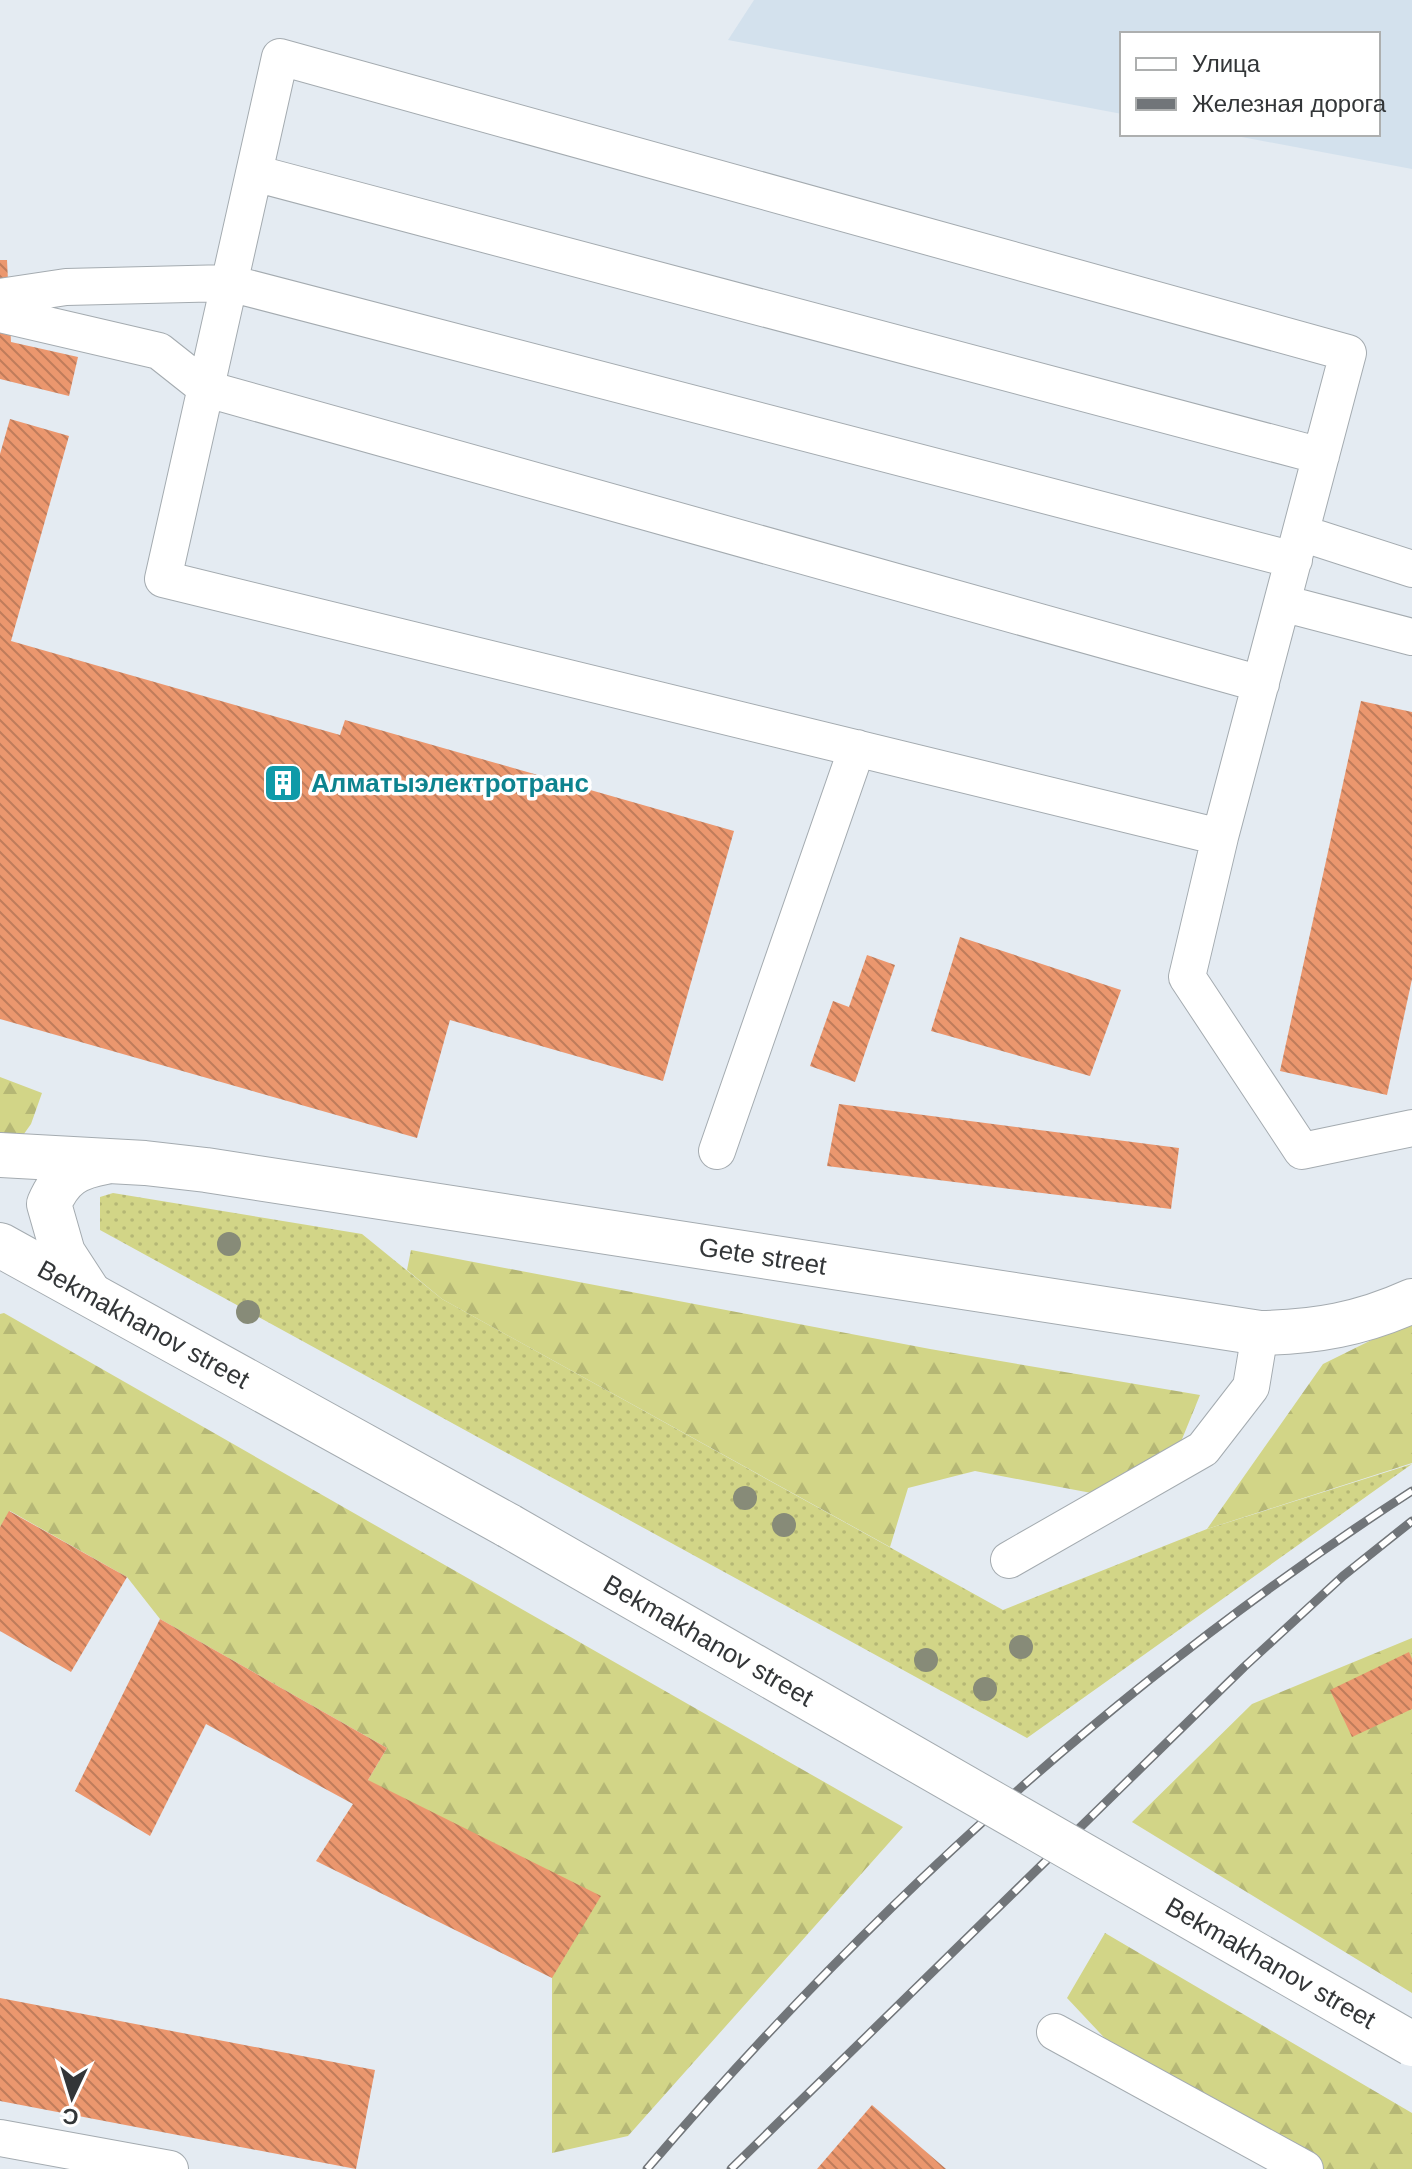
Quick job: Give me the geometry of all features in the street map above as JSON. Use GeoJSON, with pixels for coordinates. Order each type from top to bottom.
{"type":"FeatureCollection","features":[{"type":"Feature","properties":{"kind":"main road","name":"Gete street"},"geometry":{"type":"LineString","coordinates":[[0,1155],[206,1170],[1260,1333],[1309,1332],[1353,1325],[1412,1301]]}},
{"type":"Feature","properties":{"kind":"main road"},"geometry":{"type":"LineString","coordinates":[[90,1295],[63,1253],[49,1204],[66,1175],[82,1166],[107,1161]]}},
{"type":"Feature","properties":{"kind":"main road","name":"Bekmakhanov street"},"geometry":{"type":"LineString","coordinates":[[0,1245],[509,1526],[1412,2044]]}},
{"type":"Feature","properties":{"kind":"street"},"geometry":{"type":"LineString","coordinates":[[1220,837],[163,579],[280,57],[1348,353],[1220,837],[1187,977],[1302,1151],[1412,1128]]}},
{"type":"Feature","properties":{"kind":"street"},"geometry":{"type":"LineString","coordinates":[[254,173],[1321,456]]}},
{"type":"Feature","properties":{"kind":"street"},"geometry":{"type":"LineString","coordinates":[[0,297],[66,287],[229,283],[1297,546],[1412,569]]}},
{"type":"Feature","properties":{"kind":"street"},"geometry":{"type":"LineString","coordinates":[[0,314],[159,351],[207,389],[1261,684]]}},
{"type":"Feature","properties":{"kind":"street"},"geometry":{"type":"LineString","coordinates":[[1282,603],[1412,637]]}},
{"type":"Feature","properties":{"kind":"street"},"geometry":{"type":"LineString","coordinates":[[717,1151],[857,748]]}},
{"type":"Feature","properties":{"kind":"street"},"geometry":{"type":"LineString","coordinates":[[1009,1560],[1203,1449],[1251,1387],[1260,1333]]}},
{"type":"Feature","properties":{"kind":"street"},"geometry":{"type":"LineString","coordinates":[[1055,2032],[1305,2169]]}},
{"type":"Feature","properties":{"kind":"street"},"geometry":{"type":"LineString","coordinates":[[0,2138],[170,2169]]}},
{"type":"Feature","properties":{"kind":"shaded area"},"geometry":{"type":"Polygon","coordinates":[[[754,0],[1412,0],[1412,169],[1237,136],[1380,136],[1380,32],[1120,32],[1120,114],[728,40],[754,0]]]}},
{"type":"Feature","properties":{"kind":"green space"},"geometry":{"type":"Polygon","coordinates":[[[0,1077],[42,1093],[31,1124],[21,1138],[0,1137],[0,1077]]]}},
{"type":"Feature","properties":{"kind":"green space"},"geometry":{"type":"Polygon","coordinates":[[[113,1193],[362,1234],[442,1299],[1003,1610],[1207,1529],[1412,1464],[1027,1738],[100,1230],[100,1197],[113,1193]]]}},
{"type":"Feature","properties":{"kind":"green space"},"geometry":{"type":"Polygon","coordinates":[[[411,1250],[930,1349],[1200,1395],[1178,1449],[1102,1495],[975,1471],[908,1488],[890,1547],[442,1299],[407,1270],[411,1250]]]}},
{"type":"Feature","properties":{"kind":"green space"},"geometry":{"type":"Polygon","coordinates":[[[4,1313],[903,1827],[628,2136],[552,2153],[552,1978],[368,1780],[387,1748],[160,1619],[127,1577],[10,1511],[0,1527],[0,1314],[4,1313]]]}},
{"type":"Feature","properties":{"kind":"green space"},"geometry":{"type":"Polygon","coordinates":[[[1412,1320],[1412,1463],[1207,1529],[1323,1364],[1412,1320]]]}},
{"type":"Feature","properties":{"kind":"green space"},"geometry":{"type":"Polygon","coordinates":[[[1412,1638],[1412,1993],[1132,1822],[1252,1704],[1412,1638]]]}},
{"type":"Feature","properties":{"kind":"green space"},"geometry":{"type":"Polygon","coordinates":[[[1105,1933],[1412,2113],[1412,2169],[1305,2169],[1145,2081],[1067,1998],[1105,1933]]]}},
{"type":"Feature","properties":{"kind":"building"},"geometry":{"type":"Polygon","coordinates":[[[0,260],[7,260],[11,342],[78,357],[69,396],[0,379],[0,260]]]}},
{"type":"Feature","properties":{"kind":"building","name":"Алматыэлектротранс"},"geometry":{"type":"Polygon","coordinates":[[[10,419],[69,436],[11,641],[340,735],[345,720],[734,831],[663,1081],[450,1020],[417,1138],[0,1019],[0,454],[10,419]]]}},
{"type":"Feature","properties":{"kind":"building"},"geometry":{"type":"Polygon","coordinates":[[[1361,701],[1412,712],[1412,979],[1387,1095],[1280,1071],[1361,701]]]}},
{"type":"Feature","properties":{"kind":"building"},"geometry":{"type":"Polygon","coordinates":[[[960,937],[1121,990],[1090,1076],[931,1031],[960,937]]]}},
{"type":"Feature","properties":{"kind":"building"},"geometry":{"type":"Polygon","coordinates":[[[867,955],[895,965],[855,1082],[810,1066],[833,1001],[849,1007],[867,955]]]}},
{"type":"Feature","properties":{"kind":"building"},"geometry":{"type":"Polygon","coordinates":[[[839,1104],[1179,1148],[1171,1209],[827,1166],[839,1104]]]}},
{"type":"Feature","properties":{"kind":"building"},"geometry":{"type":"Polygon","coordinates":[[[9,1511],[127,1577],[71,1672],[0,1631],[0,1527],[9,1511]]]}},
{"type":"Feature","properties":{"kind":"building"},"geometry":{"type":"Polygon","coordinates":[[[160,1619],[387,1748],[368,1780],[601,1896],[552,1978],[316,1861],[353,1804],[206,1724],[150,1836],[75,1791],[160,1619]]]}},
{"type":"Feature","properties":{"kind":"building"},"geometry":{"type":"Polygon","coordinates":[[[1409,1652],[1412,1659],[1412,1709],[1352,1737],[1330,1690],[1409,1652]]]}},
{"type":"Feature","properties":{"kind":"building"},"geometry":{"type":"Polygon","coordinates":[[[0,1998],[375,2070],[356,2169],[0,2101],[0,1998]]]}},
{"type":"Feature","properties":{"kind":"building"},"geometry":{"type":"Polygon","coordinates":[[[872,2105],[946,2169],[817,2169],[872,2105]]]}},
{"type":"Feature","properties":{"kind":"railway"},"geometry":{"type":"LineString","coordinates":[[647,2169],[820,1979],[1005,1802],[1102,1718],[1202,1639],[1305,1563],[1412,1491]]}},
{"type":"Feature","properties":{"kind":"railway"},"geometry":{"type":"LineString","coordinates":[[731,2169],[1244,1667],[1343,1576],[1412,1521]]}},
{"type":"Feature","properties":{"kind":"place","name":"Алматыэлектротранс"},"geometry":{"type":"Point","coordinates":[283,783]}}]}
